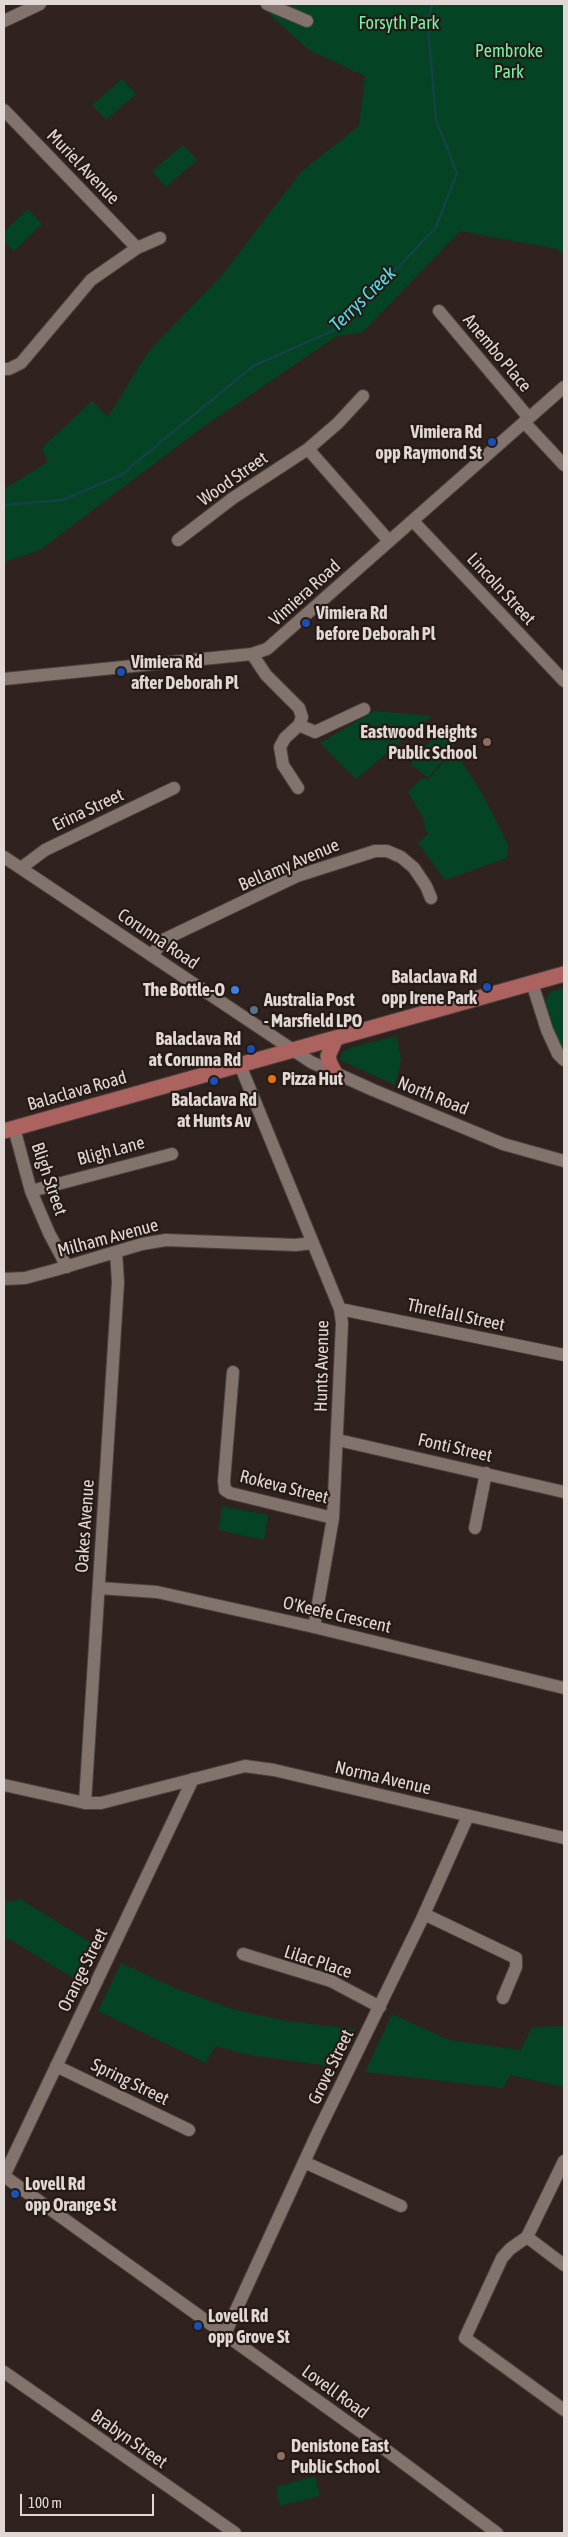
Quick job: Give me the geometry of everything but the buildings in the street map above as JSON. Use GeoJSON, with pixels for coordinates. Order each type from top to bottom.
{"type":"FeatureCollection","features":[{"type":"Feature","properties":{"kind":"main road","name":"Balaclava Road"},"geometry":{"type":"LineString","coordinates":[[9,1129],[564,974]]}},
{"type":"Feature","properties":{"kind":"main road"},"geometry":{"type":"LineString","coordinates":[[335,1074],[328,1056],[336,1038]]}},
{"type":"Feature","properties":{"kind":"street"},"geometry":{"type":"LineString","coordinates":[[4,21],[40,4]]}},
{"type":"Feature","properties":{"kind":"street"},"geometry":{"type":"LineString","coordinates":[[267,4],[307,21]]}},
{"type":"Feature","properties":{"kind":"street","name":"Muriel Avenue"},"geometry":{"type":"LineString","coordinates":[[4,110],[137,248]]}},
{"type":"Feature","properties":{"kind":"street"},"geometry":{"type":"LineString","coordinates":[[6,369],[21,363],[91,280],[137,248],[160,238]]}},
{"type":"Feature","properties":{"kind":"street","name":"Anembo Place"},"geometry":{"type":"LineString","coordinates":[[439,311],[564,465]]}},
{"type":"Feature","properties":{"kind":"street","name":"Vimiera Road"},"geometry":{"type":"LineString","coordinates":[[4,679],[252,654],[267,649],[564,387]]}},
{"type":"Feature","properties":{"kind":"street","name":"Wood Street"},"geometry":{"type":"LineString","coordinates":[[178,540],[233,498],[308,449],[338,423],[364,396]]}},
{"type":"Feature","properties":{"kind":"street"},"geometry":{"type":"LineString","coordinates":[[308,449],[389,541]]}},
{"type":"Feature","properties":{"kind":"street","name":"Lincoln Street"},"geometry":{"type":"LineString","coordinates":[[413,521],[564,681]]}},
{"type":"Feature","properties":{"kind":"street"},"geometry":{"type":"LineString","coordinates":[[252,654],[266,675],[299,708],[302,717],[299,725],[285,738],[280,748],[283,765],[298,788]]}},
{"type":"Feature","properties":{"kind":"street"},"geometry":{"type":"LineString","coordinates":[[299,725],[315,732],[364,709]]}},
{"type":"Feature","properties":{"kind":"street","name":"Erina Street"},"geometry":{"type":"LineString","coordinates":[[21,868],[44,850],[174,788]]}},
{"type":"Feature","properties":{"kind":"street","name":"Bellamy Avenue"},"geometry":{"type":"LineString","coordinates":[[152,956],[163,940],[297,876],[375,851],[387,851],[401,857],[414,868],[426,886],[430,898]]}},
{"type":"Feature","properties":{"kind":"street","name":"Corunna Road"},"geometry":{"type":"LineString","coordinates":[[4,857],[293,1050]]}},
{"type":"Feature","properties":{"kind":"street"},"geometry":{"type":"LineString","coordinates":[[532,984],[547,1030],[558,1054],[564,1060]]}},
{"type":"Feature","properties":{"kind":"street","name":"North Road"},"geometry":{"type":"LineString","coordinates":[[293,1050],[335,1074],[503,1144],[564,1161]]}},
{"type":"Feature","properties":{"kind":"street","name":"Hunts Avenue"},"geometry":{"type":"LineString","coordinates":[[240,1065],[340,1309],[342,1333],[333,1518],[314,1627]]}},
{"type":"Feature","properties":{"kind":"street","name":"Bligh Street"},"geometry":{"type":"LineString","coordinates":[[9,1129],[31,1191],[49,1233],[67,1267]]}},
{"type":"Feature","properties":{"kind":"street","name":"Bligh Lane"},"geometry":{"type":"LineString","coordinates":[[31,1191],[172,1154]]}},
{"type":"Feature","properties":{"kind":"street","name":"Milham Avenue"},"geometry":{"type":"LineString","coordinates":[[4,1280],[25,1278],[166,1240],[296,1245],[312,1243]]}},
{"type":"Feature","properties":{"kind":"street","name":"Oakes Avenue"},"geometry":{"type":"LineString","coordinates":[[85,1803],[118,1282],[116,1252]]}},
{"type":"Feature","properties":{"kind":"street","name":"Threlfall Street"},"geometry":{"type":"LineString","coordinates":[[340,1309],[564,1355]]}},
{"type":"Feature","properties":{"kind":"street","name":"Rokeva Street"},"geometry":{"type":"LineString","coordinates":[[233,1372],[224,1481],[226,1490],[230,1493],[333,1518]]}},
{"type":"Feature","properties":{"kind":"street","name":"Fonti Street"},"geometry":{"type":"LineString","coordinates":[[338,1440],[564,1492]]}},
{"type":"Feature","properties":{"kind":"street"},"geometry":{"type":"LineString","coordinates":[[476,1528],[486,1473]]}},
{"type":"Feature","properties":{"kind":"street","name":"O'Keefe Crescent"},"geometry":{"type":"LineString","coordinates":[[98,1588],[157,1592],[314,1627],[564,1688]]}},
{"type":"Feature","properties":{"kind":"street","name":"Norma Avenue"},"geometry":{"type":"LineString","coordinates":[[4,1785],[85,1803],[116,1800],[245,1766],[274,1770],[564,1838]]}},
{"type":"Feature","properties":{"kind":"street","name":"Orange Street"},"geometry":{"type":"LineString","coordinates":[[4,2176],[193,1779]]}},
{"type":"Feature","properties":{"kind":"street","name":"Grove Street"},"geometry":{"type":"LineString","coordinates":[[225,2334],[304,2162],[424,1914],[468,1816]]}},
{"type":"Feature","properties":{"kind":"street"},"geometry":{"type":"LineString","coordinates":[[424,1914],[516,1958],[516,1968],[502,1998]]}},
{"type":"Feature","properties":{"kind":"street","name":"Lilac Place"},"geometry":{"type":"LineString","coordinates":[[243,1954],[331,1981],[380,2007]]}},
{"type":"Feature","properties":{"kind":"street","name":"Spring Street"},"geometry":{"type":"LineString","coordinates":[[56,2066],[189,2130]]}},
{"type":"Feature","properties":{"kind":"street"},"geometry":{"type":"LineString","coordinates":[[564,2161],[560,2175],[527,2237],[510,2248],[502,2258],[465,2338],[564,2410]]}},
{"type":"Feature","properties":{"kind":"street"},"geometry":{"type":"LineString","coordinates":[[304,2162],[401,2206]]}},
{"type":"Feature","properties":{"kind":"street","name":"Lovell Road"},"geometry":{"type":"LineString","coordinates":[[4,2176],[498,2533]]}},
{"type":"Feature","properties":{"kind":"street"},"geometry":{"type":"LineString","coordinates":[[527,2237],[564,2265]]}},
{"type":"Feature","properties":{"kind":"street","name":"Brabyn Street"},"geometry":{"type":"LineString","coordinates":[[4,2372],[235,2533]]}},
{"type":"Feature","properties":{"kind":"green space"},"geometry":{"type":"Polygon","coordinates":[[[258,4],[564,4],[564,255],[557,249],[460,231],[363,332],[337,336],[203,427],[40,550],[4,562],[4,489],[48,462],[42,448],[92,401],[108,417],[148,352],[223,274],[302,171],[359,126],[365,76],[309,50],[258,4]]]}},
{"type":"Feature","properties":{"kind":"green space"},"geometry":{"type":"Polygon","coordinates":[[[122,79],[136,94],[106,120],[92,105],[122,79]]]}},
{"type":"Feature","properties":{"kind":"green space"},"geometry":{"type":"Polygon","coordinates":[[[183,145],[197,160],[166,187],[152,171],[183,145]]]}},
{"type":"Feature","properties":{"kind":"green space"},"geometry":{"type":"Polygon","coordinates":[[[28,209],[42,224],[14,251],[4,241],[4,232],[28,209]]]}},
{"type":"Feature","properties":{"kind":"green space"},"geometry":{"type":"Polygon","coordinates":[[[374,711],[432,716],[356,779],[320,743],[374,711]]]}},
{"type":"Feature","properties":{"kind":"green space"},"geometry":{"type":"Polygon","coordinates":[[[438,732],[455,746],[428,778],[411,764],[438,732]]]}},
{"type":"Feature","properties":{"kind":"green space"},"geometry":{"type":"Polygon","coordinates":[[[454,750],[480,790],[508,844],[507,858],[445,880],[418,843],[428,834],[424,826],[425,821],[408,792],[422,778],[428,780],[454,750]]]}},
{"type":"Feature","properties":{"kind":"green space"},"geometry":{"type":"Polygon","coordinates":[[[564,988],[564,1053],[554,1034],[545,1000],[550,992],[564,988]]]}},
{"type":"Feature","properties":{"kind":"green space"},"geometry":{"type":"Polygon","coordinates":[[[397,1036],[401,1061],[395,1085],[340,1060],[342,1052],[352,1047],[397,1036]]]}},
{"type":"Feature","properties":{"kind":"green space"},"geometry":{"type":"Polygon","coordinates":[[[222,1506],[268,1515],[264,1540],[219,1530],[222,1506]]]}},
{"type":"Feature","properties":{"kind":"green space"},"geometry":{"type":"Polygon","coordinates":[[[20,1899],[98,1947],[80,1982],[4,1936],[4,1903],[20,1899]]]}},
{"type":"Feature","properties":{"kind":"green space"},"geometry":{"type":"Polygon","coordinates":[[[121,1963],[175,1988],[232,2009],[286,2021],[355,2029],[337,2067],[249,2055],[215,2046],[206,2063],[98,2011],[121,1963]]]}},
{"type":"Feature","properties":{"kind":"green space"},"geometry":{"type":"Polygon","coordinates":[[[392,2014],[449,2040],[521,2050],[532,2027],[564,2026],[564,2087],[510,2075],[503,2088],[365,2072],[392,2014]]]}},
{"type":"Feature","properties":{"kind":"green space"},"geometry":{"type":"Polygon","coordinates":[[[315,2476],[320,2496],[280,2506],[276,2487],[315,2476]]]}},
{"type":"Feature","properties":{"kind":"waterway","name":"Terrys Creek"},"geometry":{"type":"LineString","coordinates":[[4,505],[63,500],[121,475],[253,366],[337,329],[436,227],[457,173],[436,120],[428,25],[432,4]]}},
{"type":"Feature","properties":{"kind":"place","name":"Vimiera Rd opp Raymond St"},"geometry":{"type":"Point","coordinates":[492,442]}},
{"type":"Feature","properties":{"kind":"place","name":"Vimiera Rd before Deborah Pl"},"geometry":{"type":"Point","coordinates":[306,623]}},
{"type":"Feature","properties":{"kind":"place","name":"Vimiera Rd after Deborah Pl"},"geometry":{"type":"Point","coordinates":[121,672]}},
{"type":"Feature","properties":{"kind":"place","name":"Eastwood Heights Public School"},"geometry":{"type":"Point","coordinates":[487,742]}},
{"type":"Feature","properties":{"kind":"place","name":"Balaclava Rd opp Irene Park"},"geometry":{"type":"Point","coordinates":[487,987]}},
{"type":"Feature","properties":{"kind":"place","name":"The Bottle-O"},"geometry":{"type":"Point","coordinates":[235,990]}},
{"type":"Feature","properties":{"kind":"place","name":"Australia Post - Marsfield LPO"},"geometry":{"type":"Point","coordinates":[254,1010]}},
{"type":"Feature","properties":{"kind":"place","name":"Balaclava Rd at Corunna Rd"},"geometry":{"type":"Point","coordinates":[251,1049]}},
{"type":"Feature","properties":{"kind":"place","name":"Pizza Hut"},"geometry":{"type":"Point","coordinates":[272,1079]}},
{"type":"Feature","properties":{"kind":"place","name":"Balaclava Rd at Hunts Av"},"geometry":{"type":"Point","coordinates":[214,1081]}},
{"type":"Feature","properties":{"kind":"place","name":"Lovell Rd opp Orange St"},"geometry":{"type":"Point","coordinates":[15,2194]}},
{"type":"Feature","properties":{"kind":"place","name":"Lovell Rd opp Grove St"},"geometry":{"type":"Point","coordinates":[198,2326]}},
{"type":"Feature","properties":{"kind":"place","name":"Denistone East Public School"},"geometry":{"type":"Point","coordinates":[281,2456]}},
{"type":"Feature","properties":{"kind":"park label","name":"Forsyth Park"},"geometry":{"type":"Point","coordinates":[399,23]}},
{"type":"Feature","properties":{"kind":"park label","name":"Pembroke Park"},"geometry":{"type":"Point","coordinates":[509,61]}}]}
